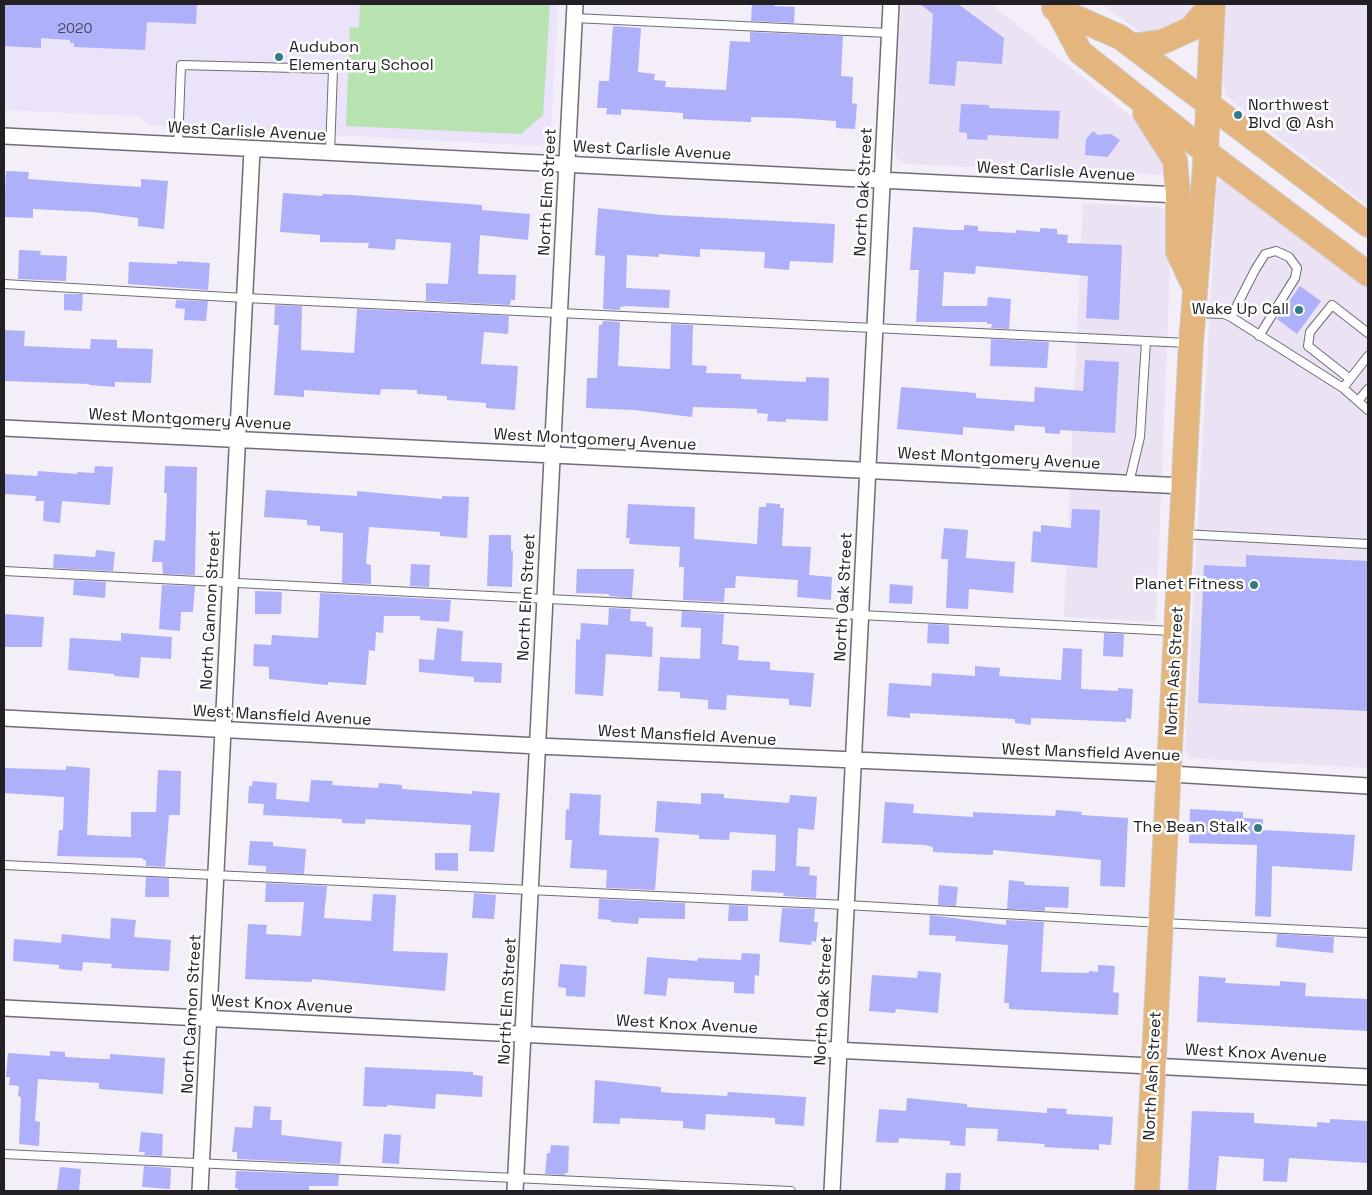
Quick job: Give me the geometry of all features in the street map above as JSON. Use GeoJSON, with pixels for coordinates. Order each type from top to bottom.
{"type":"FeatureCollection","features":[{"type":"Feature","properties":{"kind":"main road"},"geometry":{"type":"LineString","coordinates":[[1132,46],[1162,42],[1191,29],[1212,4]]}},
{"type":"Feature","properties":{"kind":"main road","name":"North Ash Street"},"geometry":{"type":"LineString","coordinates":[[1148,1191],[1194,286],[1206,152],[1212,4]]}},
{"type":"Feature","properties":{"kind":"main road"},"geometry":{"type":"LineString","coordinates":[[1053,7],[1120,37],[1368,225]]}},
{"type":"Feature","properties":{"kind":"main road"},"geometry":{"type":"LineString","coordinates":[[1053,7],[1080,52],[1206,152],[1368,274]]}},
{"type":"Feature","properties":{"kind":"main road"},"geometry":{"type":"LineString","coordinates":[[1130,92],[1161,135],[1175,160],[1178,196],[1178,252],[1194,286]]}},
{"type":"Feature","properties":{"kind":"street","name":"North Oak Street"},"geometry":{"type":"LineString","coordinates":[[832,1191],[891,4]]}},
{"type":"Feature","properties":{"kind":"street","name":"North Elm Street"},"geometry":{"type":"LineString","coordinates":[[516,1185],[558,312],[575,11]]}},
{"type":"Feature","properties":{"kind":"street","name":"West Carlisle Avenue"},"geometry":{"type":"LineString","coordinates":[[4,136],[1178,196]]}},
{"type":"Feature","properties":{"kind":"street","name":"North Cannon Street"},"geometry":{"type":"LineString","coordinates":[[200,1191],[252,150]]}},
{"type":"Feature","properties":{"kind":"street","name":"West Montgomery Avenue"},"geometry":{"type":"LineString","coordinates":[[4,428],[237,441],[1184,486]]}},
{"type":"Feature","properties":{"kind":"street","name":"West Mansfield Avenue"},"geometry":{"type":"LineString","coordinates":[[4,718],[538,746],[1170,774],[1368,786]]}},
{"type":"Feature","properties":{"kind":"street","name":"West Knox Avenue"},"geometry":{"type":"LineString","coordinates":[[4,1008],[1368,1077]]}},
{"type":"Feature","properties":{"kind":"lane"},"geometry":{"type":"LineString","coordinates":[[575,11],[889,33]]}},
{"type":"Feature","properties":{"kind":"lane"},"geometry":{"type":"LineString","coordinates":[[178,146],[181,65],[333,69],[330,154]]}},
{"type":"Feature","properties":{"kind":"lane"},"geometry":{"type":"LineString","coordinates":[[1231,317],[1254,270],[1265,254],[1276,250],[1289,257],[1297,268],[1295,278],[1259,336]]}},
{"type":"Feature","properties":{"kind":"lane"},"geometry":{"type":"LineString","coordinates":[[4,284],[245,298],[1191,343]]}},
{"type":"Feature","properties":{"kind":"lane"},"geometry":{"type":"LineString","coordinates":[[1350,379],[1308,346],[1310,332],[1332,305],[1368,333]]}},
{"type":"Feature","properties":{"kind":"lane"},"geometry":{"type":"LineString","coordinates":[[1193,313],[1224,314],[1231,317],[1343,388],[1368,410]]}},
{"type":"Feature","properties":{"kind":"lane"},"geometry":{"type":"LineString","coordinates":[[1129,483],[1140,437],[1146,340]]}},
{"type":"Feature","properties":{"kind":"lane"},"geometry":{"type":"LineString","coordinates":[[1343,388],[1368,356]]}},
{"type":"Feature","properties":{"kind":"lane"},"geometry":{"type":"LineString","coordinates":[[1358,401],[1368,388]]}},
{"type":"Feature","properties":{"kind":"lane"},"geometry":{"type":"LineString","coordinates":[[1181,534],[1368,544]]}},
{"type":"Feature","properties":{"kind":"lane"},"geometry":{"type":"LineString","coordinates":[[4,571],[1177,632]]}},
{"type":"Feature","properties":{"kind":"lane"},"geometry":{"type":"LineString","coordinates":[[4,865],[846,905],[1368,933]]}},
{"type":"Feature","properties":{"kind":"lane"},"geometry":{"type":"LineString","coordinates":[[4,1154],[516,1185],[791,1191]]}},
{"type":"Feature","properties":{"kind":"shaded area","name":"Audubon Elementary School"},"geometry":{"type":"Polygon","coordinates":[[[4,4],[558,4],[551,134],[547,143],[539,146],[148,125],[139,116],[4,110],[4,4]]]}},
{"type":"Feature","properties":{"kind":"shaded area"},"geometry":{"type":"Polygon","coordinates":[[[901,4],[991,4],[1151,132],[1162,147],[1166,175],[906,164],[901,161],[896,157],[894,149],[901,4]]]}},
{"type":"Feature","properties":{"kind":"shaded area"},"geometry":{"type":"Polygon","coordinates":[[[1102,4],[1191,4],[1189,12],[1181,22],[1170,29],[1146,33],[1137,30],[1102,4]]]}},
{"type":"Feature","properties":{"kind":"shaded area"},"geometry":{"type":"Polygon","coordinates":[[[1226,4],[1368,4],[1368,206],[1227,97],[1223,84],[1226,4]]]}},
{"type":"Feature","properties":{"kind":"shaded area"},"geometry":{"type":"Polygon","coordinates":[[[1221,178],[1368,287],[1368,768],[1189,758],[1185,751],[1217,184],[1221,178]]]}},
{"type":"Feature","properties":{"kind":"shaded area"},"geometry":{"type":"Polygon","coordinates":[[[1083,203],[1160,207],[1168,212],[1172,220],[1156,622],[1064,617],[1083,203]]]}},
{"type":"Feature","properties":{"kind":"green space"},"geometry":{"type":"Polygon","coordinates":[[[360,4],[550,4],[543,115],[521,134],[346,126],[350,27],[359,28],[360,4]]]}},
{"type":"Feature","properties":{"kind":"building"},"geometry":{"type":"Polygon","coordinates":[[[4,4],[197,4],[196,24],[147,22],[145,50],[74,47],[74,43],[70,43],[70,40],[41,38],[41,48],[4,46],[4,4]]]}},
{"type":"Feature","properties":{"kind":"building"},"geometry":{"type":"Polygon","coordinates":[[[752,4],[775,4],[774,6],[795,7],[794,23],[751,21],[752,4]]]}},
{"type":"Feature","properties":{"kind":"building"},"geometry":{"type":"Polygon","coordinates":[[[920,4],[958,4],[1004,38],[1002,64],[957,61],[955,86],[929,84],[933,14],[920,4]]]}},
{"type":"Feature","properties":{"kind":"building"},"geometry":{"type":"Polygon","coordinates":[[[613,26],[641,28],[638,72],[655,74],[654,80],[666,81],[665,87],[726,90],[730,41],[750,42],[750,32],[843,36],[841,76],[853,77],[852,103],[857,104],[855,129],[836,128],[836,121],[793,118],[751,117],[751,122],[683,119],[683,113],[621,109],[621,115],[606,114],[607,108],[597,108],[599,81],[609,81],[613,26]]]}},
{"type":"Feature","properties":{"kind":"building"},"geometry":{"type":"Polygon","coordinates":[[[961,104],[989,105],[989,108],[1060,111],[1058,139],[988,135],[987,140],[967,139],[967,133],[959,132],[961,104]]]}},
{"type":"Feature","properties":{"kind":"building"},"geometry":{"type":"Polygon","coordinates":[[[1093,131],[1098,135],[1111,134],[1120,140],[1108,157],[1085,155],[1086,139],[1093,131]]]}},
{"type":"Feature","properties":{"kind":"building"},"geometry":{"type":"Polygon","coordinates":[[[6,171],[29,172],[28,179],[141,187],[141,179],[168,181],[164,229],[138,226],[138,218],[93,212],[33,209],[33,218],[4,217],[6,171]]]}},
{"type":"Feature","properties":{"kind":"building"},"geometry":{"type":"Polygon","coordinates":[[[283,193],[322,196],[323,194],[351,195],[482,205],[482,210],[530,214],[528,240],[480,235],[478,274],[516,275],[515,300],[511,300],[510,305],[426,301],[426,283],[448,284],[451,243],[396,239],[395,250],[368,248],[369,243],[320,242],[320,235],[280,232],[283,193]]]}},
{"type":"Feature","properties":{"kind":"building"},"geometry":{"type":"Polygon","coordinates":[[[598,208],[662,215],[835,224],[833,263],[790,261],[789,270],[764,268],[765,252],[700,249],[700,257],[659,254],[659,257],[627,255],[626,288],[670,290],[669,308],[625,306],[620,307],[620,310],[603,309],[605,256],[595,255],[598,208]]]}},
{"type":"Feature","properties":{"kind":"building"},"geometry":{"type":"Polygon","coordinates":[[[964,225],[978,226],[978,231],[1016,233],[1016,230],[1040,232],[1040,228],[1057,229],[1057,234],[1068,235],[1067,243],[1122,245],[1119,320],[1086,318],[1088,276],[976,266],[975,274],[944,272],[942,306],[987,306],[988,297],[1011,299],[1009,329],[991,328],[992,324],[987,324],[987,322],[916,322],[919,270],[910,270],[913,227],[964,230],[964,225]]]}},
{"type":"Feature","properties":{"kind":"building"},"geometry":{"type":"Polygon","coordinates":[[[19,250],[41,251],[40,255],[67,256],[66,281],[18,279],[19,250]]]}},
{"type":"Feature","properties":{"kind":"building"},"geometry":{"type":"Polygon","coordinates":[[[177,261],[210,263],[208,290],[128,284],[129,262],[177,264],[177,261]]]}},
{"type":"Feature","properties":{"kind":"building","name":"Wake Up Call"},"geometry":{"type":"Polygon","coordinates":[[[1300,286],[1321,301],[1297,334],[1277,319],[1300,286]]]}},
{"type":"Feature","properties":{"kind":"building"},"geometry":{"type":"Polygon","coordinates":[[[64,294],[83,294],[82,311],[64,310],[64,294]]]}},
{"type":"Feature","properties":{"kind":"building"},"geometry":{"type":"Polygon","coordinates":[[[176,300],[208,301],[206,321],[184,320],[185,309],[175,308],[176,300]]]}},
{"type":"Feature","properties":{"kind":"building"},"geometry":{"type":"Polygon","coordinates":[[[275,305],[302,306],[301,350],[354,353],[357,309],[509,316],[508,334],[484,332],[481,364],[518,366],[515,410],[486,408],[486,403],[447,400],[447,396],[417,394],[417,390],[381,389],[380,395],[304,390],[304,397],[274,395],[279,325],[274,325],[275,305]]]}},
{"type":"Feature","properties":{"kind":"building"},"geometry":{"type":"Polygon","coordinates":[[[603,321],[620,322],[618,366],[670,369],[671,324],[693,325],[692,365],[707,366],[706,373],[741,374],[741,379],[806,382],[806,377],[829,378],[828,421],[786,419],[786,422],[767,421],[768,414],[757,413],[757,409],[693,407],[692,417],[634,410],[586,408],[587,378],[597,378],[599,325],[602,325],[603,321]]]}},
{"type":"Feature","properties":{"kind":"building"},"geometry":{"type":"Polygon","coordinates":[[[4,330],[25,331],[24,346],[90,349],[91,339],[117,340],[117,348],[153,349],[151,383],[115,382],[115,387],[89,384],[4,381],[4,330]]]}},
{"type":"Feature","properties":{"kind":"building"},"geometry":{"type":"Polygon","coordinates":[[[991,339],[1049,342],[1047,368],[990,366],[991,339]]]}},
{"type":"Feature","properties":{"kind":"building"},"geometry":{"type":"Polygon","coordinates":[[[1085,360],[1119,362],[1115,433],[1060,430],[1060,434],[1045,433],[1045,427],[1015,425],[1014,431],[963,427],[963,435],[897,429],[901,387],[976,393],[976,398],[1034,402],[1035,387],[1083,391],[1085,360]]]}},
{"type":"Feature","properties":{"kind":"building"},"geometry":{"type":"Polygon","coordinates":[[[95,466],[113,467],[110,505],[62,501],[60,523],[43,521],[44,501],[35,501],[36,496],[4,494],[4,474],[37,476],[38,471],[77,474],[77,472],[94,473],[95,466]]]}},
{"type":"Feature","properties":{"kind":"building"},"geometry":{"type":"Polygon","coordinates":[[[165,466],[197,467],[195,575],[163,574],[162,562],[152,562],[154,540],[165,541],[167,493],[164,493],[165,466]]]}},
{"type":"Feature","properties":{"kind":"building"},"geometry":{"type":"Polygon","coordinates":[[[266,490],[357,496],[357,491],[442,499],[442,496],[469,497],[467,538],[440,536],[440,532],[369,527],[366,564],[371,565],[371,584],[342,583],[343,533],[320,531],[320,526],[307,525],[307,520],[264,517],[266,490]]]}},
{"type":"Feature","properties":{"kind":"building"},"geometry":{"type":"Polygon","coordinates":[[[766,503],[780,504],[780,508],[784,508],[782,546],[811,547],[809,575],[832,577],[831,600],[797,597],[798,580],[736,576],[735,588],[725,588],[724,602],[683,600],[684,567],[679,567],[680,547],[629,544],[630,538],[626,538],[628,504],[695,507],[694,539],[757,544],[759,507],[766,507],[766,503]]]}},
{"type":"Feature","properties":{"kind":"building"},"geometry":{"type":"Polygon","coordinates":[[[1072,509],[1100,510],[1097,568],[1031,562],[1033,531],[1041,532],[1041,525],[1071,528],[1072,509]]]}},
{"type":"Feature","properties":{"kind":"building"},"geometry":{"type":"Polygon","coordinates":[[[944,528],[968,530],[966,558],[1015,562],[1013,593],[969,589],[968,609],[946,608],[948,559],[941,559],[944,528]]]}},
{"type":"Feature","properties":{"kind":"building"},"geometry":{"type":"Polygon","coordinates":[[[489,535],[511,535],[511,551],[513,551],[512,587],[487,586],[489,535]]]}},
{"type":"Feature","properties":{"kind":"building"},"geometry":{"type":"Polygon","coordinates":[[[96,550],[115,552],[113,571],[53,568],[54,554],[95,557],[96,550]]]}},
{"type":"Feature","properties":{"kind":"building"},"geometry":{"type":"Polygon","coordinates":[[[1246,555],[1368,561],[1368,711],[1198,703],[1204,565],[1246,567],[1246,555]]]}},
{"type":"Feature","properties":{"kind":"building"},"geometry":{"type":"Polygon","coordinates":[[[411,564],[430,565],[429,587],[410,586],[411,564]]]}},
{"type":"Feature","properties":{"kind":"building"},"geometry":{"type":"Polygon","coordinates":[[[577,569],[634,569],[632,598],[609,596],[609,594],[576,593],[577,569]]]}},
{"type":"Feature","properties":{"kind":"building"},"geometry":{"type":"Polygon","coordinates":[[[74,580],[106,582],[105,598],[73,595],[74,580]]]}},
{"type":"Feature","properties":{"kind":"building"},"geometry":{"type":"Polygon","coordinates":[[[890,584],[913,586],[912,604],[889,603],[890,584]]]}},
{"type":"Feature","properties":{"kind":"building"},"geometry":{"type":"Polygon","coordinates":[[[162,585],[195,586],[193,612],[181,612],[180,631],[159,629],[162,585]]]}},
{"type":"Feature","properties":{"kind":"building"},"geometry":{"type":"Polygon","coordinates":[[[255,591],[282,592],[281,614],[255,614],[255,591]]]}},
{"type":"Feature","properties":{"kind":"building"},"geometry":{"type":"Polygon","coordinates":[[[320,593],[451,600],[449,622],[420,620],[420,616],[384,616],[383,633],[376,632],[375,651],[369,650],[366,685],[328,682],[328,685],[269,679],[269,667],[253,666],[254,644],[271,645],[272,635],[318,638],[320,593]]]}},
{"type":"Feature","properties":{"kind":"building"},"geometry":{"type":"Polygon","coordinates":[[[609,608],[631,609],[630,621],[646,622],[646,626],[653,627],[652,657],[606,654],[603,696],[575,694],[576,639],[580,640],[581,623],[608,625],[609,608]]]}},
{"type":"Feature","properties":{"kind":"building"},"geometry":{"type":"Polygon","coordinates":[[[682,611],[724,614],[722,644],[739,646],[738,660],[770,662],[770,670],[814,673],[811,707],[789,705],[789,699],[727,695],[726,710],[708,709],[708,700],[680,698],[680,692],[658,691],[660,657],[700,659],[701,628],[681,627],[682,611]]]}},
{"type":"Feature","properties":{"kind":"building"},"geometry":{"type":"Polygon","coordinates":[[[4,614],[44,617],[42,647],[4,647],[4,614]]]}},
{"type":"Feature","properties":{"kind":"building"},"geometry":{"type":"Polygon","coordinates":[[[928,624],[949,625],[949,644],[927,643],[928,624]]]}},
{"type":"Feature","properties":{"kind":"building"},"geometry":{"type":"Polygon","coordinates":[[[437,628],[463,631],[461,661],[502,663],[501,683],[474,682],[474,677],[419,672],[419,659],[434,660],[437,628]]]}},
{"type":"Feature","properties":{"kind":"building"},"geometry":{"type":"Polygon","coordinates":[[[121,633],[172,637],[171,659],[141,657],[139,678],[68,670],[70,638],[121,641],[121,633]]]}},
{"type":"Feature","properties":{"kind":"building"},"geometry":{"type":"Polygon","coordinates":[[[1104,633],[1124,634],[1123,657],[1103,656],[1104,633]]]}},
{"type":"Feature","properties":{"kind":"building"},"geometry":{"type":"Polygon","coordinates":[[[1063,648],[1082,649],[1081,689],[1118,691],[1118,688],[1133,689],[1131,719],[1126,718],[1126,722],[1031,718],[1031,725],[1015,723],[1015,719],[910,713],[910,718],[887,716],[889,683],[931,686],[932,673],[975,676],[975,666],[1000,668],[999,676],[1061,680],[1063,648]]]}},
{"type":"Feature","properties":{"kind":"building"},"geometry":{"type":"Polygon","coordinates":[[[66,766],[90,768],[87,835],[131,837],[131,812],[156,812],[158,770],[181,771],[180,815],[169,815],[165,867],[146,866],[146,860],[143,860],[143,858],[57,856],[59,830],[63,830],[64,797],[4,793],[4,768],[66,770],[66,766]]]}},
{"type":"Feature","properties":{"kind":"building"},"geometry":{"type":"Polygon","coordinates":[[[311,780],[333,781],[332,785],[378,788],[379,783],[402,785],[402,789],[472,794],[472,791],[500,793],[494,852],[469,851],[471,825],[366,819],[365,824],[342,823],[342,819],[263,815],[264,804],[248,803],[249,786],[252,786],[253,781],[277,783],[276,799],[309,802],[311,780]]]}},
{"type":"Feature","properties":{"kind":"building"},"geometry":{"type":"Polygon","coordinates":[[[570,793],[601,795],[599,835],[659,838],[655,890],[606,888],[607,870],[570,868],[572,840],[565,840],[566,809],[569,810],[570,793]]]}},
{"type":"Feature","properties":{"kind":"building"},"geometry":{"type":"Polygon","coordinates":[[[701,793],[724,794],[724,798],[789,803],[790,795],[817,797],[814,830],[798,828],[796,866],[810,867],[809,875],[817,876],[816,898],[783,896],[784,893],[751,891],[752,870],[775,871],[776,835],[730,832],[729,840],[699,839],[699,835],[655,832],[657,801],[701,804],[701,793]]]}},
{"type":"Feature","properties":{"kind":"building"},"geometry":{"type":"Polygon","coordinates":[[[885,802],[914,804],[913,813],[973,817],[973,812],[1055,816],[1056,810],[1082,812],[1081,815],[1128,818],[1125,887],[1100,886],[1101,860],[993,850],[993,855],[933,852],[933,847],[925,845],[882,843],[885,802]]]}},
{"type":"Feature","properties":{"kind":"building"},"geometry":{"type":"Polygon","coordinates":[[[1190,809],[1243,812],[1243,818],[1263,819],[1263,830],[1355,835],[1352,871],[1272,866],[1271,917],[1255,916],[1257,845],[1189,843],[1190,809]]]}},
{"type":"Feature","properties":{"kind":"building"},"geometry":{"type":"Polygon","coordinates":[[[250,841],[273,842],[273,846],[306,849],[304,874],[266,872],[266,866],[248,865],[250,841]]]}},
{"type":"Feature","properties":{"kind":"building"},"geometry":{"type":"Polygon","coordinates":[[[435,853],[458,853],[458,871],[435,870],[435,853]]]}},
{"type":"Feature","properties":{"kind":"building"},"geometry":{"type":"Polygon","coordinates":[[[146,877],[169,878],[169,897],[145,897],[146,877]]]}},
{"type":"Feature","properties":{"kind":"building"},"geometry":{"type":"Polygon","coordinates":[[[1009,880],[1025,882],[1024,885],[1069,887],[1068,908],[1045,907],[1045,911],[1007,909],[1009,880]]]}},
{"type":"Feature","properties":{"kind":"building"},"geometry":{"type":"Polygon","coordinates":[[[266,883],[327,886],[324,918],[371,921],[373,894],[396,895],[393,951],[448,953],[445,991],[312,979],[312,982],[245,979],[248,924],[267,925],[266,934],[301,936],[304,902],[265,902],[266,883]]]}},
{"type":"Feature","properties":{"kind":"building"},"geometry":{"type":"Polygon","coordinates":[[[939,885],[958,887],[956,906],[938,905],[939,885]]]}},
{"type":"Feature","properties":{"kind":"building"},"geometry":{"type":"Polygon","coordinates":[[[474,893],[496,895],[494,919],[472,918],[474,893]]]}},
{"type":"Feature","properties":{"kind":"building"},"geometry":{"type":"Polygon","coordinates":[[[599,899],[685,903],[685,919],[639,918],[638,924],[598,919],[599,899]]]}},
{"type":"Feature","properties":{"kind":"building"},"geometry":{"type":"Polygon","coordinates":[[[729,905],[748,906],[748,921],[728,921],[729,905]]]}},
{"type":"Feature","properties":{"kind":"building"},"geometry":{"type":"Polygon","coordinates":[[[782,908],[815,909],[814,922],[818,922],[816,942],[812,941],[811,945],[779,942],[782,908]]]}},
{"type":"Feature","properties":{"kind":"building"},"geometry":{"type":"Polygon","coordinates":[[[930,915],[1006,925],[1006,920],[1044,922],[1041,972],[1089,973],[1089,971],[1098,972],[1098,965],[1115,966],[1113,992],[1119,993],[1118,1015],[1009,1009],[1009,1003],[1004,1003],[1008,945],[955,941],[956,936],[929,935],[930,915]]]}},
{"type":"Feature","properties":{"kind":"building"},"geometry":{"type":"Polygon","coordinates":[[[111,918],[136,920],[134,937],[171,940],[169,971],[111,968],[112,964],[83,962],[82,971],[59,969],[59,965],[13,961],[14,939],[61,943],[62,934],[110,939],[111,918]]]}},
{"type":"Feature","properties":{"kind":"building"},"geometry":{"type":"Polygon","coordinates":[[[1277,934],[1334,937],[1333,953],[1276,947],[1277,934]]]}},
{"type":"Feature","properties":{"kind":"building"},"geometry":{"type":"Polygon","coordinates":[[[742,953],[760,954],[759,976],[755,975],[754,994],[734,993],[734,982],[668,978],[666,996],[644,994],[647,957],[697,961],[698,958],[741,960],[742,953]]]}},
{"type":"Feature","properties":{"kind":"building"},"geometry":{"type":"Polygon","coordinates":[[[560,964],[587,966],[585,997],[566,996],[566,988],[558,987],[560,964]]]}},
{"type":"Feature","properties":{"kind":"building"},"geometry":{"type":"Polygon","coordinates":[[[918,971],[941,973],[938,1013],[896,1009],[895,1013],[869,1011],[872,975],[917,978],[918,971]]]}},
{"type":"Feature","properties":{"kind":"building"},"geometry":{"type":"Polygon","coordinates":[[[1199,976],[1226,978],[1225,983],[1280,986],[1280,981],[1306,983],[1305,996],[1368,999],[1368,1031],[1197,1022],[1199,976]]]}},
{"type":"Feature","properties":{"kind":"building"},"geometry":{"type":"Polygon","coordinates":[[[50,1051],[65,1052],[65,1057],[110,1059],[110,1054],[165,1058],[163,1094],[99,1089],[99,1083],[38,1079],[35,1121],[40,1122],[39,1146],[19,1144],[21,1097],[18,1096],[19,1086],[9,1085],[10,1077],[6,1077],[8,1053],[50,1056],[50,1051]]]}},
{"type":"Feature","properties":{"kind":"building"},"geometry":{"type":"Polygon","coordinates":[[[365,1067],[473,1072],[473,1075],[483,1076],[482,1097],[436,1094],[435,1109],[387,1105],[387,1107],[363,1106],[365,1067]]]}},
{"type":"Feature","properties":{"kind":"building"},"geometry":{"type":"Polygon","coordinates":[[[595,1080],[661,1087],[661,1092],[672,1093],[727,1096],[728,1092],[806,1097],[804,1126],[775,1124],[775,1118],[706,1114],[705,1130],[683,1128],[683,1121],[620,1118],[620,1124],[593,1123],[595,1080]]]}},
{"type":"Feature","properties":{"kind":"building"},"geometry":{"type":"Polygon","coordinates":[[[907,1098],[967,1104],[967,1107],[1047,1113],[1047,1108],[1067,1109],[1066,1114],[1113,1117],[1111,1145],[1099,1144],[1099,1150],[1044,1147],[1045,1144],[997,1141],[998,1129],[966,1128],[965,1146],[950,1145],[950,1141],[899,1138],[898,1143],[876,1142],[879,1109],[906,1111],[907,1098]]]}},
{"type":"Feature","properties":{"kind":"building"},"geometry":{"type":"Polygon","coordinates":[[[254,1106],[271,1107],[270,1120],[282,1120],[281,1135],[342,1142],[340,1164],[237,1159],[237,1152],[232,1152],[235,1127],[252,1128],[254,1106]]]}},
{"type":"Feature","properties":{"kind":"building"},"geometry":{"type":"Polygon","coordinates":[[[1192,1111],[1254,1113],[1254,1123],[1317,1127],[1317,1122],[1330,1123],[1330,1119],[1368,1121],[1368,1163],[1289,1158],[1287,1182],[1263,1181],[1264,1159],[1219,1156],[1216,1191],[1188,1191],[1192,1111]]]}},
{"type":"Feature","properties":{"kind":"building"},"geometry":{"type":"Polygon","coordinates":[[[141,1132],[163,1134],[162,1156],[144,1155],[145,1152],[139,1152],[141,1132]]]}},
{"type":"Feature","properties":{"kind":"building"},"geometry":{"type":"Polygon","coordinates":[[[384,1134],[401,1135],[399,1164],[382,1163],[384,1134]]]}},
{"type":"Feature","properties":{"kind":"building"},"geometry":{"type":"Polygon","coordinates":[[[551,1145],[569,1146],[568,1173],[565,1173],[565,1175],[545,1174],[547,1153],[550,1153],[551,1145]]]}},
{"type":"Feature","properties":{"kind":"building"},"geometry":{"type":"Polygon","coordinates":[[[144,1166],[171,1168],[170,1189],[142,1187],[144,1166]]]}},
{"type":"Feature","properties":{"kind":"building"},"geometry":{"type":"Polygon","coordinates":[[[60,1167],[81,1169],[79,1191],[57,1191],[60,1167]]]}},
{"type":"Feature","properties":{"kind":"building"},"geometry":{"type":"Polygon","coordinates":[[[236,1171],[339,1175],[338,1186],[309,1186],[309,1191],[237,1191],[238,1188],[235,1188],[236,1171]]]}},
{"type":"Feature","properties":{"kind":"building"},"geometry":{"type":"Polygon","coordinates":[[[946,1173],[961,1173],[960,1191],[945,1191],[946,1173]]]}},
{"type":"Feature","properties":{"kind":"place","name":"Audubon Elementary School"},"geometry":{"type":"Point","coordinates":[279,57]}},
{"type":"Feature","properties":{"kind":"place","name":"Northwest Blvd @ Ash"},"geometry":{"type":"Point","coordinates":[1238,115]}},
{"type":"Feature","properties":{"kind":"place","name":"Wake Up Call"},"geometry":{"type":"Point","coordinates":[1299,310]}},
{"type":"Feature","properties":{"kind":"place","name":"Planet Fitness"},"geometry":{"type":"Point","coordinates":[1254,585]}},
{"type":"Feature","properties":{"kind":"place","name":"The Bean Stalk"},"geometry":{"type":"Point","coordinates":[1258,828]}}]}
